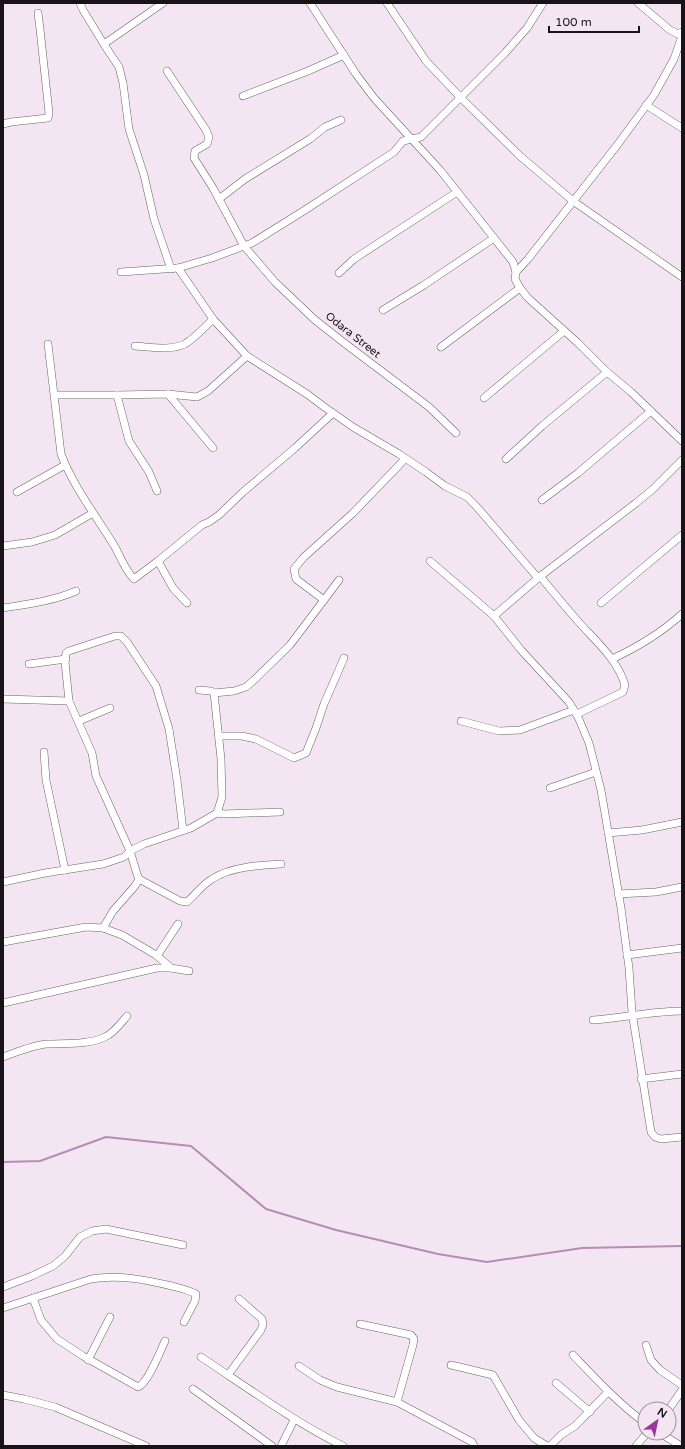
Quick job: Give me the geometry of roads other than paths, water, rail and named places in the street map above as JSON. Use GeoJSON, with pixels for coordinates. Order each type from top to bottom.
{"type":"FeatureCollection","features":[{"type":"Feature","properties":{"kind":"street"},"geometry":{"type":"LineString","coordinates":[[80,3],[119,67],[123,83],[129,129],[144,175],[154,218],[174,269],[213,319],[247,356],[307,394],[332,413],[405,459],[444,486],[467,497],[612,659],[622,674],[624,680],[625,685],[622,692],[575,712],[520,730],[499,731],[461,721]]}},
{"type":"Feature","properties":{"kind":"street"},"geometry":{"type":"LineString","coordinates":[[104,44],[163,3]]}},
{"type":"Feature","properties":{"kind":"street"},"geometry":{"type":"LineString","coordinates":[[310,3],[374,98],[457,192],[513,262],[516,272],[515,279],[528,298],[564,330],[607,372],[631,392],[682,441]]}},
{"type":"Feature","properties":{"kind":"street"},"geometry":{"type":"LineString","coordinates":[[387,3],[426,61],[520,156],[573,201],[682,277]]}},
{"type":"Feature","properties":{"kind":"street"},"geometry":{"type":"LineString","coordinates":[[121,272],[174,269],[212,258],[252,243],[394,152],[403,141],[421,137],[505,53],[527,28],[543,3]]}},
{"type":"Feature","properties":{"kind":"street"},"geometry":{"type":"LineString","coordinates":[[638,3],[670,30],[678,34],[682,32]]}},
{"type":"Feature","properties":{"kind":"street"},"geometry":{"type":"LineString","coordinates":[[3,124],[48,118],[49,113],[46,78],[38,13]]}},
{"type":"Feature","properties":{"kind":"street"},"geometry":{"type":"LineString","coordinates":[[516,272],[618,144],[654,95],[674,59],[682,36]]}},
{"type":"Feature","properties":{"kind":"street"},"geometry":{"type":"LineString","coordinates":[[243,96],[308,72],[344,54]]}},
{"type":"Feature","properties":{"kind":"street","name":"Odara Street"},"geometry":{"type":"LineString","coordinates":[[167,71],[206,130],[209,137],[207,144],[195,151],[194,158],[219,199],[244,246],[275,282],[316,320],[429,407],[456,433]]}},
{"type":"Feature","properties":{"kind":"street"},"geometry":{"type":"LineString","coordinates":[[646,105],[682,128]]}},
{"type":"Feature","properties":{"kind":"street"},"geometry":{"type":"LineString","coordinates":[[219,199],[245,179],[310,139],[325,127],[341,120]]}},
{"type":"Feature","properties":{"kind":"street"},"geometry":{"type":"LineString","coordinates":[[339,273],[354,259],[457,192]]}},
{"type":"Feature","properties":{"kind":"street"},"geometry":{"type":"LineString","coordinates":[[383,310],[424,285],[494,238]]}},
{"type":"Feature","properties":{"kind":"street"},"geometry":{"type":"LineString","coordinates":[[441,347],[520,288]]}},
{"type":"Feature","properties":{"kind":"street"},"geometry":{"type":"LineString","coordinates":[[135,346],[163,348],[178,346],[186,343],[213,319]]}},
{"type":"Feature","properties":{"kind":"street"},"geometry":{"type":"LineString","coordinates":[[484,398],[564,330]]}},
{"type":"Feature","properties":{"kind":"street"},"geometry":{"type":"LineString","coordinates":[[48,344],[61,454],[65,465],[134,579],[202,525],[209,522],[219,514],[242,492],[295,448],[332,413]]}},
{"type":"Feature","properties":{"kind":"street"},"geometry":{"type":"LineString","coordinates":[[55,395],[168,394],[197,398],[208,391],[247,356]]}},
{"type":"Feature","properties":{"kind":"street"},"geometry":{"type":"LineString","coordinates":[[506,458],[607,372]]}},
{"type":"Feature","properties":{"kind":"street"},"geometry":{"type":"LineString","coordinates":[[168,394],[213,448]]}},
{"type":"Feature","properties":{"kind":"street"},"geometry":{"type":"LineString","coordinates":[[117,395],[129,441],[149,472],[157,491]]}},
{"type":"Feature","properties":{"kind":"street"},"geometry":{"type":"LineString","coordinates":[[542,500],[578,474],[651,411]]}},
{"type":"Feature","properties":{"kind":"street"},"geometry":{"type":"LineString","coordinates":[[324,600],[296,579],[294,569],[304,557],[353,513],[405,459]]}},
{"type":"Feature","properties":{"kind":"street"},"geometry":{"type":"LineString","coordinates":[[494,616],[539,577],[652,490],[682,460]]}},
{"type":"Feature","properties":{"kind":"street"},"geometry":{"type":"LineString","coordinates":[[17,492],[65,465]]}},
{"type":"Feature","properties":{"kind":"street"},"geometry":{"type":"LineString","coordinates":[[3,546],[32,542],[55,535],[93,513]]}},
{"type":"Feature","properties":{"kind":"street"},"geometry":{"type":"LineString","coordinates":[[601,603],[682,535]]}},
{"type":"Feature","properties":{"kind":"street"},"geometry":{"type":"LineString","coordinates":[[158,561],[173,588],[188,603]]}},
{"type":"Feature","properties":{"kind":"street"},"geometry":{"type":"LineString","coordinates":[[430,561],[494,616],[521,650],[569,702],[575,712],[589,744],[608,833],[627,955],[632,1015],[651,1132],[655,1137],[662,1139],[682,1137]]}},
{"type":"Feature","properties":{"kind":"street"},"geometry":{"type":"LineString","coordinates":[[199,690],[211,691],[214,693],[234,691],[246,687],[253,682],[290,645],[339,580]]}},
{"type":"Feature","properties":{"kind":"street"},"geometry":{"type":"LineString","coordinates":[[3,608],[46,600],[67,595],[76,591]]}},
{"type":"Feature","properties":{"kind":"street"},"geometry":{"type":"LineString","coordinates":[[612,659],[637,647],[672,623],[682,614]]}},
{"type":"Feature","properties":{"kind":"street"},"geometry":{"type":"LineString","coordinates":[[183,830],[169,729],[156,686],[127,642],[121,636],[115,636],[69,651],[66,653],[69,702],[92,753],[96,776],[130,851],[139,879],[180,901],[186,902],[211,879],[225,873],[257,866],[281,864]]}},
{"type":"Feature","properties":{"kind":"street"},"geometry":{"type":"LineString","coordinates":[[219,736],[242,736],[256,739],[294,758],[306,753],[324,704],[344,658]]}},
{"type":"Feature","properties":{"kind":"street"},"geometry":{"type":"LineString","coordinates":[[29,664],[66,659]]}},
{"type":"Feature","properties":{"kind":"street"},"geometry":{"type":"LineString","coordinates":[[214,693],[219,736],[222,797],[217,813]]}},
{"type":"Feature","properties":{"kind":"street"},"geometry":{"type":"LineString","coordinates":[[3,699],[69,702]]}},
{"type":"Feature","properties":{"kind":"street"},"geometry":{"type":"LineString","coordinates":[[79,722],[110,708]]}},
{"type":"Feature","properties":{"kind":"street"},"geometry":{"type":"LineString","coordinates":[[44,752],[46,780],[65,870]]}},
{"type":"Feature","properties":{"kind":"street"},"geometry":{"type":"LineString","coordinates":[[550,788],[596,772]]}},
{"type":"Feature","properties":{"kind":"street"},"geometry":{"type":"LineString","coordinates":[[3,882],[103,864],[124,857],[130,851],[144,844],[191,828],[217,813],[280,812]]}},
{"type":"Feature","properties":{"kind":"street"},"geometry":{"type":"LineString","coordinates":[[608,833],[642,830],[682,822]]}},
{"type":"Feature","properties":{"kind":"street"},"geometry":{"type":"LineString","coordinates":[[102,928],[113,911],[135,886],[139,879]]}},
{"type":"Feature","properties":{"kind":"street"},"geometry":{"type":"LineString","coordinates":[[618,894],[656,892],[682,887]]}},
{"type":"Feature","properties":{"kind":"street"},"geometry":{"type":"LineString","coordinates":[[157,956],[178,924]]}},
{"type":"Feature","properties":{"kind":"street"},"geometry":{"type":"LineString","coordinates":[[3,942],[86,927],[102,928],[122,935],[157,956],[171,968]]}},
{"type":"Feature","properties":{"kind":"street"},"geometry":{"type":"LineString","coordinates":[[627,955],[682,948]]}},
{"type":"Feature","properties":{"kind":"street"},"geometry":{"type":"LineString","coordinates":[[3,1003],[150,969],[171,968],[189,971]]}},
{"type":"Feature","properties":{"kind":"street"},"geometry":{"type":"LineString","coordinates":[[593,1020],[613,1019],[662,1011],[682,1011]]}},
{"type":"Feature","properties":{"kind":"street"},"geometry":{"type":"LineString","coordinates":[[3,1057],[35,1046],[46,1044],[69,1044],[106,1037],[127,1016]]}},
{"type":"Feature","properties":{"kind":"street"},"geometry":{"type":"LineString","coordinates":[[642,1079],[682,1074]]}},
{"type":"Feature","properties":{"kind":"street"},"geometry":{"type":"LineString","coordinates":[[3,1287],[53,1266],[65,1256],[80,1238],[92,1231],[106,1228],[183,1245]]}},
{"type":"Feature","properties":{"kind":"street"},"geometry":{"type":"LineString","coordinates":[[3,1308],[91,1279],[104,1276],[127,1277],[191,1291],[196,1294],[195,1301],[184,1322]]}},
{"type":"Feature","properties":{"kind":"street"},"geometry":{"type":"LineString","coordinates":[[33,1298],[41,1320],[57,1339],[88,1360],[138,1387],[142,1385],[165,1341]]}},
{"type":"Feature","properties":{"kind":"street"},"geometry":{"type":"LineString","coordinates":[[228,1376],[261,1330],[263,1324],[262,1319],[239,1299]]}},
{"type":"Feature","properties":{"kind":"street"},"geometry":{"type":"LineString","coordinates":[[88,1360],[110,1317]]}},
{"type":"Feature","properties":{"kind":"street"},"geometry":{"type":"LineString","coordinates":[[360,1324],[411,1335],[414,1340],[397,1402]]}},
{"type":"Feature","properties":{"kind":"street"},"geometry":{"type":"LineString","coordinates":[[646,1345],[651,1360],[660,1370],[682,1385]]}},
{"type":"Feature","properties":{"kind":"street"},"geometry":{"type":"LineString","coordinates":[[573,1355],[608,1392],[637,1417]]}},
{"type":"Feature","properties":{"kind":"street"},"geometry":{"type":"LineString","coordinates":[[201,1357],[294,1420],[343,1446]]}},
{"type":"Feature","properties":{"kind":"street"},"geometry":{"type":"LineString","coordinates":[[451,1365],[493,1375],[519,1420],[534,1438],[547,1446]]}},
{"type":"Feature","properties":{"kind":"street"},"geometry":{"type":"LineString","coordinates":[[299,1366],[320,1380],[332,1385],[397,1402],[472,1442],[474,1446]]}},
{"type":"Feature","properties":{"kind":"street"},"geometry":{"type":"LineString","coordinates":[[556,1384],[590,1412]]}},
{"type":"Feature","properties":{"kind":"street"},"geometry":{"type":"LineString","coordinates":[[193,1389],[272,1446]]}},
{"type":"Feature","properties":{"kind":"street"},"geometry":{"type":"LineString","coordinates":[[674,1401],[682,1390]]}},
{"type":"Feature","properties":{"kind":"street"},"geometry":{"type":"LineString","coordinates":[[550,1446],[561,1435],[575,1426],[608,1392]]}},
{"type":"Feature","properties":{"kind":"street"},"geometry":{"type":"LineString","coordinates":[[3,1395],[24,1398],[55,1407],[146,1446]]}},
{"type":"Feature","properties":{"kind":"street"},"geometry":{"type":"LineString","coordinates":[[282,1446],[294,1420]]}},
{"type":"Feature","properties":{"kind":"waterway"},"geometry":{"type":"LineString","coordinates":[[3,1162],[40,1161],[106,1137],[191,1146],[266,1209],[336,1230],[438,1254],[487,1262],[582,1248],[682,1246]]}}]}
